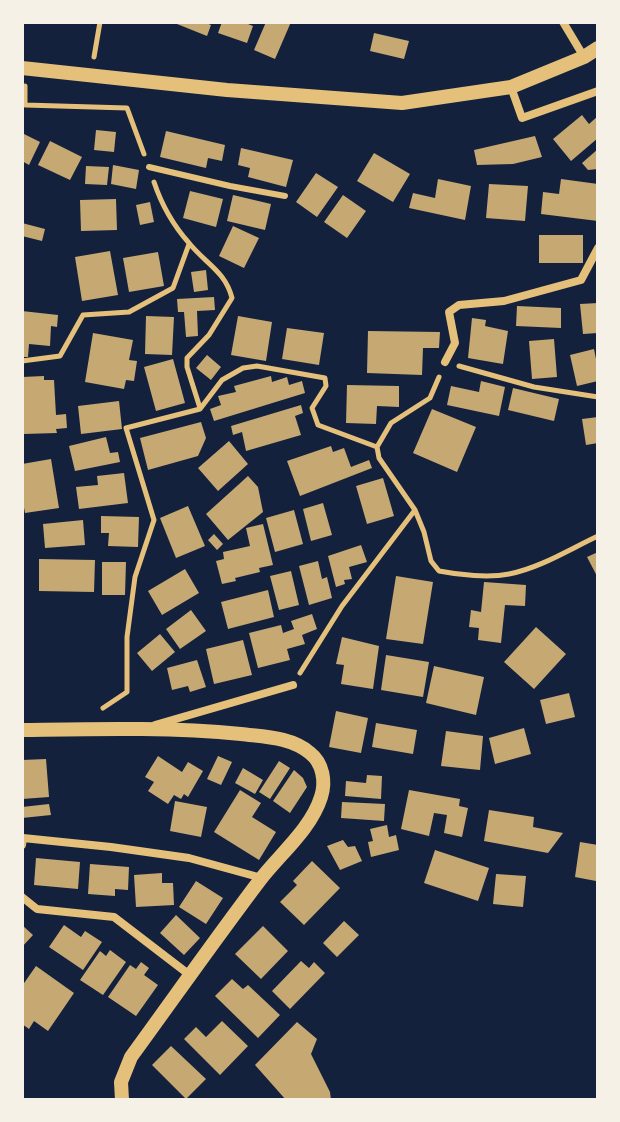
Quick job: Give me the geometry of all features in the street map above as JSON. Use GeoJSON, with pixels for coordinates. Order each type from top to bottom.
{"type":"FeatureCollection","features":[{"type":"Feature","properties":{"kind":"street"},"geometry":{"type":"LineString","coordinates":[[563,22],[584,57]]}},
{"type":"Feature","properties":{"kind":"street"},"geometry":{"type":"LineString","coordinates":[[24,68],[227,90],[402,103],[511,87],[584,57],[598,48]]}},
{"type":"Feature","properties":{"kind":"street"},"geometry":{"type":"LineString","coordinates":[[511,87],[522,118],[598,91]]}},
{"type":"Feature","properties":{"kind":"street"},"geometry":{"type":"LineString","coordinates":[[445,362],[455,343],[449,312],[459,305],[504,301],[581,280],[598,248]]}},
{"type":"Feature","properties":{"kind":"street"},"geometry":{"type":"LineString","coordinates":[[143,729],[293,685]]}},
{"type":"Feature","properties":{"kind":"street"},"geometry":{"type":"LineString","coordinates":[[22,730],[204,730],[280,739],[312,754],[323,780],[322,796],[311,818],[262,878],[131,1057],[121,1082],[122,1100]]}},
{"type":"Feature","properties":{"kind":"street"},"geometry":{"type":"LineString","coordinates":[[22,845],[23,838],[111,847],[189,858],[262,878]]}},
{"type":"Feature","properties":{"kind":"street"},"geometry":{"type":"LineString","coordinates":[[22,897],[37,909],[114,917],[191,976]]}},
{"type":"Feature","properties":{"kind":"lane"},"geometry":{"type":"LineString","coordinates":[[149,167],[285,196]]}},
{"type":"Feature","properties":{"kind":"path"},"geometry":{"type":"LineString","coordinates":[[91,74],[100,22]]}},
{"type":"Feature","properties":{"kind":"path"},"geometry":{"type":"LineString","coordinates":[[24,68],[25,105],[127,108],[162,205],[189,244],[228,282],[232,298],[209,335],[187,358],[200,409]]}},
{"type":"Feature","properties":{"kind":"path"},"geometry":{"type":"LineString","coordinates":[[22,361],[60,356],[83,315],[129,312],[173,288],[189,244]]}},
{"type":"Feature","properties":{"kind":"path"},"geometry":{"type":"LineString","coordinates":[[598,397],[534,387],[445,362],[430,398],[391,423],[377,447],[379,458],[415,510],[431,561],[439,571],[460,575],[507,575],[529,569],[598,536]]}},
{"type":"Feature","properties":{"kind":"path"},"geometry":{"type":"LineString","coordinates":[[68,730],[127,692],[127,637],[135,577],[154,520],[126,428],[200,409],[222,380],[243,368],[257,366],[325,378],[326,386],[312,408],[318,425],[377,447]]}},
{"type":"Feature","properties":{"kind":"path"},"geometry":{"type":"LineString","coordinates":[[293,685],[342,606],[415,510]]}},
{"type":"Feature","properties":{"kind":"building"},"geometry":{"type":"Polygon","coordinates":[[[172,22],[204,22],[211,25],[207,36],[172,22]]]}},
{"type":"Feature","properties":{"kind":"building"},"geometry":{"type":"Polygon","coordinates":[[[222,22],[243,22],[253,26],[247,43],[218,33],[222,22]]]}},
{"type":"Feature","properties":{"kind":"building"},"geometry":{"type":"Polygon","coordinates":[[[266,22],[291,22],[275,59],[254,50],[266,22]]]}},
{"type":"Feature","properties":{"kind":"building"},"geometry":{"type":"Polygon","coordinates":[[[374,33],[409,41],[404,59],[370,51],[374,33]]]}},
{"type":"Feature","properties":{"kind":"building"},"geometry":{"type":"Polygon","coordinates":[[[582,115],[589,124],[598,116],[598,138],[571,161],[553,139],[582,115]]]}},
{"type":"Feature","properties":{"kind":"building"},"geometry":{"type":"Polygon","coordinates":[[[96,130],[116,132],[114,152],[94,150],[96,130]]]}},
{"type":"Feature","properties":{"kind":"building"},"geometry":{"type":"Polygon","coordinates":[[[166,131],[225,145],[222,161],[208,158],[206,168],[160,157],[166,131]]]}},
{"type":"Feature","properties":{"kind":"building"},"geometry":{"type":"Polygon","coordinates":[[[22,133],[40,142],[29,165],[22,161],[22,133]]]}},
{"type":"Feature","properties":{"kind":"building"},"geometry":{"type":"Polygon","coordinates":[[[535,136],[542,157],[513,164],[477,165],[474,150],[535,136]]]}},
{"type":"Feature","properties":{"kind":"building"},"geometry":{"type":"Polygon","coordinates":[[[50,141],[82,157],[70,180],[38,165],[50,141]]]}},
{"type":"Feature","properties":{"kind":"building"},"geometry":{"type":"Polygon","coordinates":[[[241,148],[293,160],[286,187],[248,177],[250,168],[238,165],[241,148]]]}},
{"type":"Feature","properties":{"kind":"building"},"geometry":{"type":"Polygon","coordinates":[[[598,149],[598,169],[588,170],[582,163],[598,149]]]}},
{"type":"Feature","properties":{"kind":"building"},"geometry":{"type":"Polygon","coordinates":[[[374,153],[410,174],[393,202],[357,181],[374,153]]]}},
{"type":"Feature","properties":{"kind":"building"},"geometry":{"type":"Polygon","coordinates":[[[113,165],[139,170],[136,189],[111,184],[113,165]]]}},
{"type":"Feature","properties":{"kind":"building"},"geometry":{"type":"Polygon","coordinates":[[[86,166],[109,167],[107,185],[85,184],[86,166]]]}},
{"type":"Feature","properties":{"kind":"building"},"geometry":{"type":"Polygon","coordinates":[[[316,173],[338,187],[317,217],[296,202],[316,173]]]}},
{"type":"Feature","properties":{"kind":"building"},"geometry":{"type":"Polygon","coordinates":[[[438,179],[471,186],[465,220],[409,208],[413,193],[435,198],[438,179]]]}},
{"type":"Feature","properties":{"kind":"building"},"geometry":{"type":"Polygon","coordinates":[[[561,179],[598,184],[598,221],[541,214],[543,192],[559,194],[561,179]]]}},
{"type":"Feature","properties":{"kind":"building"},"geometry":{"type":"Polygon","coordinates":[[[489,184],[528,186],[525,221],[486,218],[489,184]]]}},
{"type":"Feature","properties":{"kind":"building"},"geometry":{"type":"Polygon","coordinates":[[[190,191],[223,199],[216,227],[183,218],[190,191]]]}},
{"type":"Feature","properties":{"kind":"building"},"geometry":{"type":"Polygon","coordinates":[[[233,195],[271,204],[265,230],[227,221],[233,195]]]}},
{"type":"Feature","properties":{"kind":"building"},"geometry":{"type":"Polygon","coordinates":[[[343,195],[366,211],[347,238],[324,222],[343,195]]]}},
{"type":"Feature","properties":{"kind":"building"},"geometry":{"type":"Polygon","coordinates":[[[116,199],[117,230],[81,231],[80,200],[116,199]]]}},
{"type":"Feature","properties":{"kind":"building"},"geometry":{"type":"Polygon","coordinates":[[[150,202],[154,222],[140,225],[136,205],[150,202]]]}},
{"type":"Feature","properties":{"kind":"building"},"geometry":{"type":"Polygon","coordinates":[[[22,223],[45,229],[42,241],[22,236],[22,223]]]}},
{"type":"Feature","properties":{"kind":"building"},"geometry":{"type":"Polygon","coordinates":[[[233,226],[259,238],[244,268],[219,256],[233,226]]]}},
{"type":"Feature","properties":{"kind":"building"},"geometry":{"type":"Polygon","coordinates":[[[539,235],[583,235],[583,263],[539,263],[539,235]]]}},
{"type":"Feature","properties":{"kind":"building"},"geometry":{"type":"Polygon","coordinates":[[[110,251],[118,295],[82,301],[75,257],[110,251]]]}},
{"type":"Feature","properties":{"kind":"building"},"geometry":{"type":"Polygon","coordinates":[[[158,252],[164,286],[129,292],[123,258],[158,252]]]}},
{"type":"Feature","properties":{"kind":"building"},"geometry":{"type":"Polygon","coordinates":[[[206,270],[208,290],[194,292],[191,272],[206,270]]]}},
{"type":"Feature","properties":{"kind":"building"},"geometry":{"type":"Polygon","coordinates":[[[214,297],[215,310],[197,311],[198,336],[186,337],[184,312],[178,312],[177,299],[214,297]]]}},
{"type":"Feature","properties":{"kind":"building"},"geometry":{"type":"Polygon","coordinates":[[[598,303],[598,333],[583,334],[580,304],[598,303]]]}},
{"type":"Feature","properties":{"kind":"building"},"geometry":{"type":"Polygon","coordinates":[[[517,306],[561,308],[561,328],[516,326],[517,306]]]}},
{"type":"Feature","properties":{"kind":"building"},"geometry":{"type":"Polygon","coordinates":[[[22,311],[58,315],[57,327],[51,326],[50,346],[29,344],[28,357],[22,357],[22,311]]]}},
{"type":"Feature","properties":{"kind":"building"},"geometry":{"type":"Polygon","coordinates":[[[146,316],[174,317],[172,355],[145,354],[146,316]]]}},
{"type":"Feature","properties":{"kind":"building"},"geometry":{"type":"Polygon","coordinates":[[[238,316],[272,322],[266,361],[231,355],[238,316]]]}},
{"type":"Feature","properties":{"kind":"building"},"geometry":{"type":"Polygon","coordinates":[[[472,318],[486,320],[485,326],[508,331],[503,364],[468,358],[472,318]]]}},
{"type":"Feature","properties":{"kind":"building"},"geometry":{"type":"Polygon","coordinates":[[[287,328],[324,333],[319,365],[282,359],[287,328]]]}},
{"type":"Feature","properties":{"kind":"building"},"geometry":{"type":"Polygon","coordinates":[[[368,331],[440,332],[439,348],[423,348],[422,375],[367,373],[368,331]]]}},
{"type":"Feature","properties":{"kind":"building"},"geometry":{"type":"Polygon","coordinates":[[[93,333],[133,340],[129,360],[137,361],[134,381],[126,380],[124,389],[85,382],[93,333]]]}},
{"type":"Feature","properties":{"kind":"building"},"geometry":{"type":"Polygon","coordinates":[[[554,339],[557,377],[532,379],[529,341],[554,339]]]}},
{"type":"Feature","properties":{"kind":"building"},"geometry":{"type":"Polygon","coordinates":[[[594,349],[598,381],[577,386],[570,355],[594,349]]]}},
{"type":"Feature","properties":{"kind":"building"},"geometry":{"type":"Polygon","coordinates":[[[207,355],[221,367],[211,380],[196,368],[207,355]]]}},
{"type":"Feature","properties":{"kind":"building"},"geometry":{"type":"Polygon","coordinates":[[[173,359],[185,403],[156,411],[144,367],[173,359]]]}},
{"type":"Feature","properties":{"kind":"building"},"geometry":{"type":"Polygon","coordinates":[[[44,376],[44,380],[54,380],[56,415],[66,414],[67,428],[56,429],[57,433],[24,434],[22,377],[44,376]]]}},
{"type":"Feature","properties":{"kind":"building"},"geometry":{"type":"Polygon","coordinates":[[[271,376],[272,382],[287,377],[289,385],[302,381],[305,393],[214,421],[210,409],[221,405],[218,396],[236,392],[234,386],[271,376]]]}},
{"type":"Feature","properties":{"kind":"building"},"geometry":{"type":"Polygon","coordinates":[[[481,381],[505,387],[499,416],[447,405],[451,386],[479,392],[481,381]]]}},
{"type":"Feature","properties":{"kind":"building"},"geometry":{"type":"Polygon","coordinates":[[[347,385],[399,386],[399,407],[377,406],[376,424],[346,423],[347,385]]]}},
{"type":"Feature","properties":{"kind":"building"},"geometry":{"type":"Polygon","coordinates":[[[513,388],[559,399],[554,421],[508,410],[513,388]]]}},
{"type":"Feature","properties":{"kind":"building"},"geometry":{"type":"Polygon","coordinates":[[[119,401],[122,429],[81,434],[78,406],[119,401]]]}},
{"type":"Feature","properties":{"kind":"building"},"geometry":{"type":"Polygon","coordinates":[[[301,405],[303,413],[295,416],[301,435],[246,451],[242,432],[233,435],[231,426],[301,405]]]}},
{"type":"Feature","properties":{"kind":"building"},"geometry":{"type":"Polygon","coordinates":[[[432,409],[476,427],[457,472],[413,453],[432,409]]]}},
{"type":"Feature","properties":{"kind":"building"},"geometry":{"type":"Polygon","coordinates":[[[598,417],[598,443],[586,445],[582,419],[598,417]]]}},
{"type":"Feature","properties":{"kind":"building"},"geometry":{"type":"Polygon","coordinates":[[[201,422],[206,438],[198,456],[148,470],[140,438],[201,422]]]}},
{"type":"Feature","properties":{"kind":"building"},"geometry":{"type":"Polygon","coordinates":[[[106,437],[110,453],[118,452],[120,462],[75,471],[69,446],[106,437]]]}},
{"type":"Feature","properties":{"kind":"building"},"geometry":{"type":"Polygon","coordinates":[[[229,441],[248,464],[218,491],[198,468],[229,441]]]}},
{"type":"Feature","properties":{"kind":"building"},"geometry":{"type":"Polygon","coordinates":[[[331,446],[333,452],[344,448],[351,467],[369,460],[372,468],[300,496],[287,461],[331,446]]]}},
{"type":"Feature","properties":{"kind":"building"},"geometry":{"type":"Polygon","coordinates":[[[51,459],[59,508],[25,513],[22,464],[51,459]]]}},
{"type":"Feature","properties":{"kind":"building"},"geometry":{"type":"Polygon","coordinates":[[[124,473],[128,503],[79,509],[76,487],[98,485],[97,476],[124,473]]]}},
{"type":"Feature","properties":{"kind":"building"},"geometry":{"type":"Polygon","coordinates":[[[248,476],[258,487],[263,512],[228,540],[206,514],[248,476]]]}},
{"type":"Feature","properties":{"kind":"building"},"geometry":{"type":"Polygon","coordinates":[[[383,478],[394,516],[367,524],[356,486],[383,478]]]}},
{"type":"Feature","properties":{"kind":"building"},"geometry":{"type":"Polygon","coordinates":[[[323,503],[332,535],[311,541],[303,509],[323,503]]]}},
{"type":"Feature","properties":{"kind":"building"},"geometry":{"type":"Polygon","coordinates":[[[188,506],[205,546],[176,558],[160,518],[188,506]]]}},
{"type":"Feature","properties":{"kind":"building"},"geometry":{"type":"Polygon","coordinates":[[[294,510],[303,544],[275,552],[266,518],[294,510]]]}},
{"type":"Feature","properties":{"kind":"building"},"geometry":{"type":"Polygon","coordinates":[[[101,516],[139,517],[138,547],[108,546],[109,533],[101,533],[101,516]]]}},
{"type":"Feature","properties":{"kind":"building"},"geometry":{"type":"Polygon","coordinates":[[[83,520],[85,545],[45,548],[43,524],[83,520]]]}},
{"type":"Feature","properties":{"kind":"building"},"geometry":{"type":"Polygon","coordinates":[[[263,524],[273,565],[222,584],[216,561],[224,559],[223,552],[250,546],[246,528],[263,524]]]}},
{"type":"Feature","properties":{"kind":"building"},"geometry":{"type":"Polygon","coordinates":[[[214,534],[223,544],[217,550],[208,540],[214,534]]]}},
{"type":"Feature","properties":{"kind":"building"},"geometry":{"type":"Polygon","coordinates":[[[361,545],[367,562],[349,567],[352,579],[344,580],[345,584],[336,587],[328,556],[361,545]]]}},
{"type":"Feature","properties":{"kind":"building"},"geometry":{"type":"Polygon","coordinates":[[[598,552],[598,578],[587,557],[598,552]]]}},
{"type":"Feature","properties":{"kind":"building"},"geometry":{"type":"Polygon","coordinates":[[[39,559],[95,560],[94,592],[39,591],[39,559]]]}},
{"type":"Feature","properties":{"kind":"building"},"geometry":{"type":"Polygon","coordinates":[[[318,561],[322,579],[327,577],[332,598],[309,605],[299,566],[318,561]]]}},
{"type":"Feature","properties":{"kind":"building"},"geometry":{"type":"Polygon","coordinates":[[[102,562],[126,562],[125,595],[102,595],[102,562]]]}},
{"type":"Feature","properties":{"kind":"building"},"geometry":{"type":"Polygon","coordinates":[[[185,569],[199,593],[162,615],[148,591],[185,569]]]}},
{"type":"Feature","properties":{"kind":"building"},"geometry":{"type":"Polygon","coordinates":[[[291,571],[299,605],[279,610],[270,576],[291,571]]]}},
{"type":"Feature","properties":{"kind":"building"},"geometry":{"type":"Polygon","coordinates":[[[396,576],[433,582],[423,644],[386,639],[396,576]]]}},
{"type":"Feature","properties":{"kind":"building"},"geometry":{"type":"Polygon","coordinates":[[[484,582],[526,585],[525,606],[505,605],[501,643],[478,640],[479,628],[469,627],[471,610],[481,612],[484,582]]]}},
{"type":"Feature","properties":{"kind":"building"},"geometry":{"type":"Polygon","coordinates":[[[268,590],[274,617],[228,629],[221,602],[268,590]]]}},
{"type":"Feature","properties":{"kind":"building"},"geometry":{"type":"Polygon","coordinates":[[[191,610],[206,631],[180,649],[166,629],[191,610]]]}},
{"type":"Feature","properties":{"kind":"building"},"geometry":{"type":"Polygon","coordinates":[[[312,614],[317,629],[302,635],[305,644],[287,649],[290,660],[258,668],[249,633],[281,625],[283,633],[294,629],[291,621],[312,614]]]}},
{"type":"Feature","properties":{"kind":"building"},"geometry":{"type":"Polygon","coordinates":[[[536,627],[566,654],[534,689],[504,662],[536,627]]]}},
{"type":"Feature","properties":{"kind":"building"},"geometry":{"type":"Polygon","coordinates":[[[160,634],[175,652],[152,671],[137,653],[160,634]]]}},
{"type":"Feature","properties":{"kind":"building"},"geometry":{"type":"Polygon","coordinates":[[[342,637],[379,646],[373,689],[341,684],[344,665],[336,664],[342,637]]]}},
{"type":"Feature","properties":{"kind":"building"},"geometry":{"type":"Polygon","coordinates":[[[243,640],[252,675],[214,684],[206,649],[243,640]]]}},
{"type":"Feature","properties":{"kind":"building"},"geometry":{"type":"Polygon","coordinates":[[[386,655],[429,662],[423,697],[381,690],[386,655]]]}},
{"type":"Feature","properties":{"kind":"building"},"geometry":{"type":"Polygon","coordinates":[[[197,660],[206,687],[190,692],[188,686],[172,690],[167,668],[197,660]]]}},
{"type":"Feature","properties":{"kind":"building"},"geometry":{"type":"Polygon","coordinates":[[[434,666],[484,677],[476,715],[426,703],[434,666]]]}},
{"type":"Feature","properties":{"kind":"building"},"geometry":{"type":"Polygon","coordinates":[[[569,693],[575,717],[546,724],[540,700],[569,693]]]}},
{"type":"Feature","properties":{"kind":"building"},"geometry":{"type":"Polygon","coordinates":[[[336,711],[368,718],[361,753],[329,747],[336,711]]]}},
{"type":"Feature","properties":{"kind":"building"},"geometry":{"type":"Polygon","coordinates":[[[376,723],[417,730],[413,754],[372,747],[376,723]]]}},
{"type":"Feature","properties":{"kind":"building"},"geometry":{"type":"Polygon","coordinates":[[[524,728],[531,754],[495,764],[489,738],[524,728]]]}},
{"type":"Feature","properties":{"kind":"building"},"geometry":{"type":"Polygon","coordinates":[[[446,731],[483,736],[480,770],[441,766],[446,731]]]}},
{"type":"Feature","properties":{"kind":"building"},"geometry":{"type":"Polygon","coordinates":[[[158,756],[182,772],[188,762],[203,771],[188,797],[184,794],[181,799],[174,795],[168,804],[148,791],[154,782],[145,777],[158,756]]]}},
{"type":"Feature","properties":{"kind":"building"},"geometry":{"type":"Polygon","coordinates":[[[218,756],[232,762],[221,785],[207,779],[218,756]]]}},
{"type":"Feature","properties":{"kind":"building"},"geometry":{"type":"Polygon","coordinates":[[[46,759],[49,797],[22,799],[22,760],[46,759]]]}},
{"type":"Feature","properties":{"kind":"building"},"geometry":{"type":"Polygon","coordinates":[[[279,761],[290,768],[270,799],[259,792],[279,761]]]}},
{"type":"Feature","properties":{"kind":"building"},"geometry":{"type":"Polygon","coordinates":[[[243,768],[263,780],[255,794],[235,783],[243,768]]]}},
{"type":"Feature","properties":{"kind":"building"},"geometry":{"type":"Polygon","coordinates":[[[294,770],[307,787],[290,813],[273,801],[294,770]]]}},
{"type":"Feature","properties":{"kind":"building"},"geometry":{"type":"Polygon","coordinates":[[[367,775],[382,776],[381,799],[345,796],[346,781],[366,783],[367,775]]]}},
{"type":"Feature","properties":{"kind":"building"},"geometry":{"type":"Polygon","coordinates":[[[240,790],[261,803],[252,817],[276,832],[259,860],[214,832],[240,790]]]}},
{"type":"Feature","properties":{"kind":"building"},"geometry":{"type":"Polygon","coordinates":[[[409,790],[460,799],[459,806],[468,808],[462,837],[444,833],[447,815],[434,813],[429,836],[401,829],[409,790]]]}},
{"type":"Feature","properties":{"kind":"building"},"geometry":{"type":"Polygon","coordinates":[[[175,801],[207,807],[201,837],[170,831],[175,801]]]}},
{"type":"Feature","properties":{"kind":"building"},"geometry":{"type":"Polygon","coordinates":[[[342,802],[385,804],[384,821],[341,818],[342,802]]]}},
{"type":"Feature","properties":{"kind":"building"},"geometry":{"type":"Polygon","coordinates":[[[49,804],[51,815],[22,818],[22,807],[49,804]]]}},
{"type":"Feature","properties":{"kind":"building"},"geometry":{"type":"Polygon","coordinates":[[[489,810],[534,817],[533,827],[563,833],[548,853],[484,841],[489,810]]]}},
{"type":"Feature","properties":{"kind":"building"},"geometry":{"type":"Polygon","coordinates":[[[387,825],[389,837],[396,835],[399,850],[371,857],[368,842],[373,841],[370,829],[387,825]]]}},
{"type":"Feature","properties":{"kind":"building"},"geometry":{"type":"Polygon","coordinates":[[[343,840],[348,847],[355,846],[362,861],[340,870],[327,846],[343,840]]]}},
{"type":"Feature","properties":{"kind":"building"},"geometry":{"type":"Polygon","coordinates":[[[580,842],[598,845],[596,881],[575,877],[580,842]]]}},
{"type":"Feature","properties":{"kind":"building"},"geometry":{"type":"Polygon","coordinates":[[[435,850],[489,868],[478,901],[424,883],[435,850]]]}},
{"type":"Feature","properties":{"kind":"building"},"geometry":{"type":"Polygon","coordinates":[[[36,858],[80,862],[78,889],[34,885],[36,858]]]}},
{"type":"Feature","properties":{"kind":"building"},"geometry":{"type":"Polygon","coordinates":[[[312,861],[340,888],[304,925],[280,902],[297,885],[293,881],[312,861]]]}},
{"type":"Feature","properties":{"kind":"building"},"geometry":{"type":"Polygon","coordinates":[[[90,864],[129,867],[128,890],[115,889],[115,896],[88,894],[90,864]]]}},
{"type":"Feature","properties":{"kind":"building"},"geometry":{"type":"Polygon","coordinates":[[[162,873],[162,883],[173,883],[174,905],[136,907],[134,875],[162,873]]]}},
{"type":"Feature","properties":{"kind":"building"},"geometry":{"type":"Polygon","coordinates":[[[496,874],[526,876],[523,907],[493,904],[496,874]]]}},
{"type":"Feature","properties":{"kind":"building"},"geometry":{"type":"Polygon","coordinates":[[[196,881],[223,898],[206,924],[179,907],[196,881]]]}},
{"type":"Feature","properties":{"kind":"building"},"geometry":{"type":"Polygon","coordinates":[[[176,915],[200,938],[184,955],[160,933],[176,915]]]}},
{"type":"Feature","properties":{"kind":"building"},"geometry":{"type":"Polygon","coordinates":[[[344,921],[359,935],[337,957],[323,943],[344,921]]]}},
{"type":"Feature","properties":{"kind":"building"},"geometry":{"type":"Polygon","coordinates":[[[22,925],[33,935],[22,947],[22,925]]]}},
{"type":"Feature","properties":{"kind":"building"},"geometry":{"type":"Polygon","coordinates":[[[64,925],[81,937],[85,931],[102,942],[83,970],[49,947],[64,925]]]}},
{"type":"Feature","properties":{"kind":"building"},"geometry":{"type":"Polygon","coordinates":[[[263,926],[288,951],[261,979],[235,954],[263,926]]]}},
{"type":"Feature","properties":{"kind":"building"},"geometry":{"type":"Polygon","coordinates":[[[110,950],[126,962],[103,995],[80,980],[100,951],[106,956],[110,950]]]}},
{"type":"Feature","properties":{"kind":"building"},"geometry":{"type":"Polygon","coordinates":[[[301,961],[309,968],[314,962],[325,973],[290,1009],[272,991],[301,961]]]}},
{"type":"Feature","properties":{"kind":"building"},"geometry":{"type":"Polygon","coordinates":[[[141,962],[149,968],[144,975],[158,985],[136,1016],[108,997],[130,965],[136,969],[141,962]]]}},
{"type":"Feature","properties":{"kind":"building"},"geometry":{"type":"Polygon","coordinates":[[[36,966],[74,993],[48,1031],[34,1021],[29,1029],[22,1024],[22,986],[36,966]]]}},
{"type":"Feature","properties":{"kind":"building"},"geometry":{"type":"Polygon","coordinates":[[[232,979],[243,989],[248,985],[280,1015],[258,1038],[215,996],[232,979]]]}},
{"type":"Feature","properties":{"kind":"building"},"geometry":{"type":"Polygon","coordinates":[[[222,1021],[248,1046],[220,1075],[184,1039],[196,1027],[206,1037],[222,1021]]]}},
{"type":"Feature","properties":{"kind":"building"},"geometry":{"type":"Polygon","coordinates":[[[297,1022],[317,1039],[311,1054],[331,1100],[286,1100],[255,1065],[297,1022]]]}},
{"type":"Feature","properties":{"kind":"building"},"geometry":{"type":"Polygon","coordinates":[[[171,1046],[206,1079],[186,1099],[152,1065],[171,1046]]]}}]}
